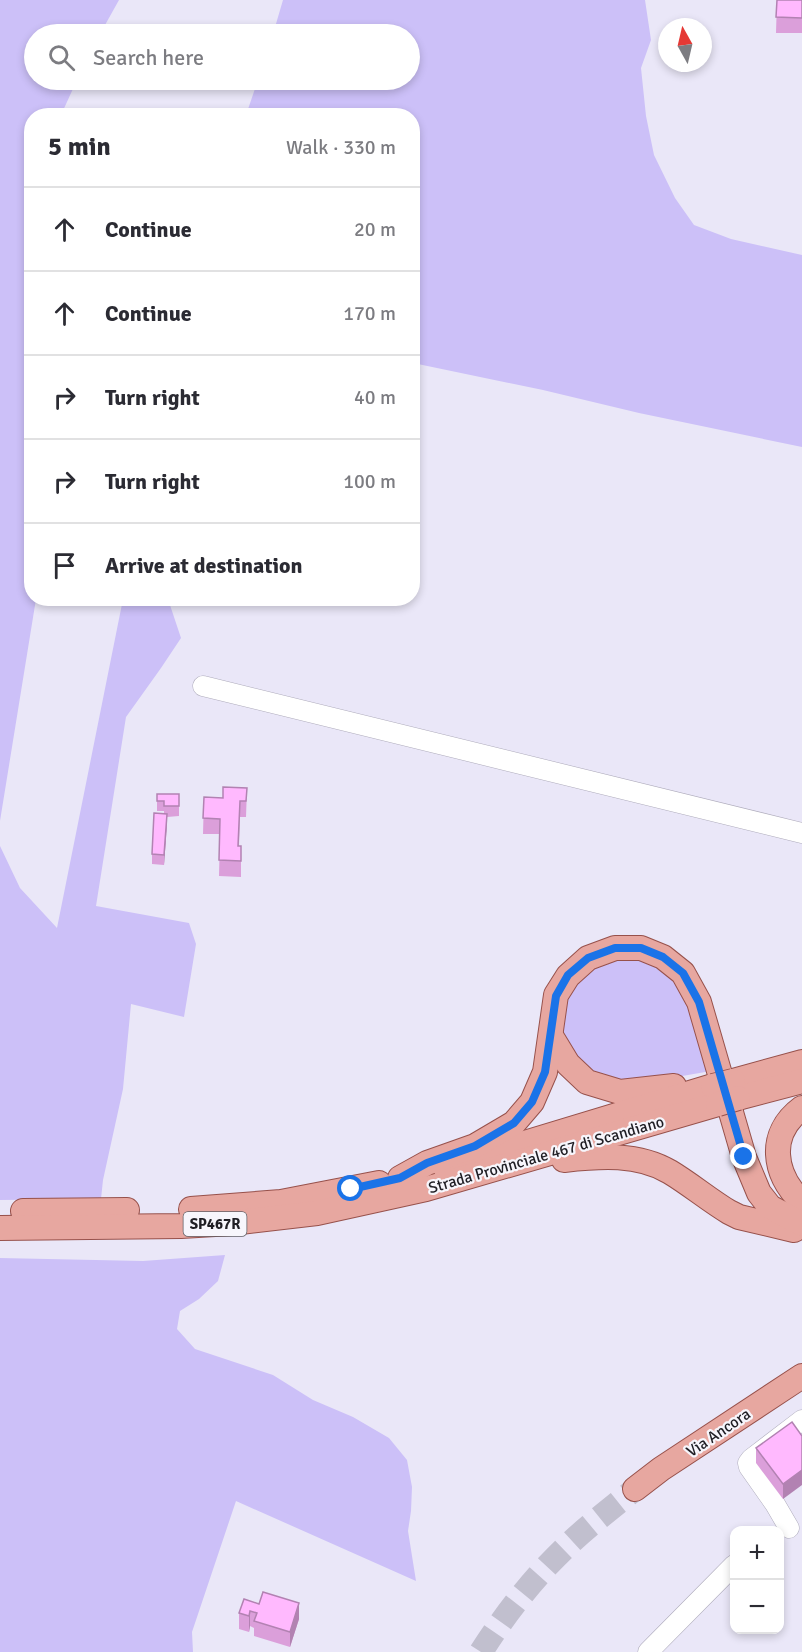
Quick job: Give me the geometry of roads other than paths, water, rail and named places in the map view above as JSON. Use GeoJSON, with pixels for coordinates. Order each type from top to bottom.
{"type":"FeatureCollection","features":[{"type":"Feature","properties":{"kind":"main road"},"geometry":{"type":"LineString","coordinates":[[400,1178],[427,1163],[475,1146],[514,1123],[532,1102],[545,1072],[556,996],[568,975],[588,958],[615,948],[641,948],[663,957],[683,973],[699,1002],[748,1166],[759,1194],[770,1207],[802,1224]]}},
{"type":"Feature","properties":{"kind":"main road"},"geometry":{"type":"LineString","coordinates":[[551,1036],[568,1064],[587,1082],[620,1092],[676,1086],[721,1092]]}},
{"type":"Feature","properties":{"kind":"main road","name":"Strada Provinciale 467 di Scandiano"},"geometry":{"type":"LineString","coordinates":[[0,1228],[181,1226],[285,1217],[349,1207],[426,1189],[514,1164],[802,1062]]}},
{"type":"Feature","properties":{"kind":"main road","name":"Strada Provinciale 467 di Scandiano"},"geometry":{"type":"LineString","coordinates":[[0,1212],[180,1210],[305,1197],[422,1173],[721,1092],[802,1081]]}},
{"type":"Feature","properties":{"kind":"main road"},"geometry":{"type":"LineString","coordinates":[[802,1108],[785,1125],[779,1143],[778,1158],[783,1177],[792,1192],[802,1202]]}},
{"type":"Feature","properties":{"kind":"main road"},"geometry":{"type":"LineString","coordinates":[[514,1164],[614,1156],[645,1162],[668,1171],[713,1203],[739,1217],[790,1228],[802,1233]]}},
{"type":"Feature","properties":{"kind":"main road"},"geometry":{"type":"LineString","coordinates":[[748,1166],[766,1190],[783,1204],[802,1214]]}},
{"type":"Feature","properties":{"kind":"main road","name":"Via Ancora"},"geometry":{"type":"LineString","coordinates":[[635,1489],[661,1469],[802,1376]]}},
{"type":"Feature","properties":{"kind":"street"},"geometry":{"type":"LineString","coordinates":[[203,686],[802,833]]}},
{"type":"Feature","properties":{"kind":"street"},"geometry":{"type":"LineString","coordinates":[[790,1527],[748,1463],[802,1420]]}},
{"type":"Feature","properties":{"kind":"street"},"geometry":{"type":"LineString","coordinates":[[648,1652],[730,1570]]}},
{"type":"Feature","properties":{"kind":"tunnel"},"geometry":{"type":"LineString","coordinates":[[481,1652],[510,1610],[544,1569],[593,1523],[635,1489]]}}]}
